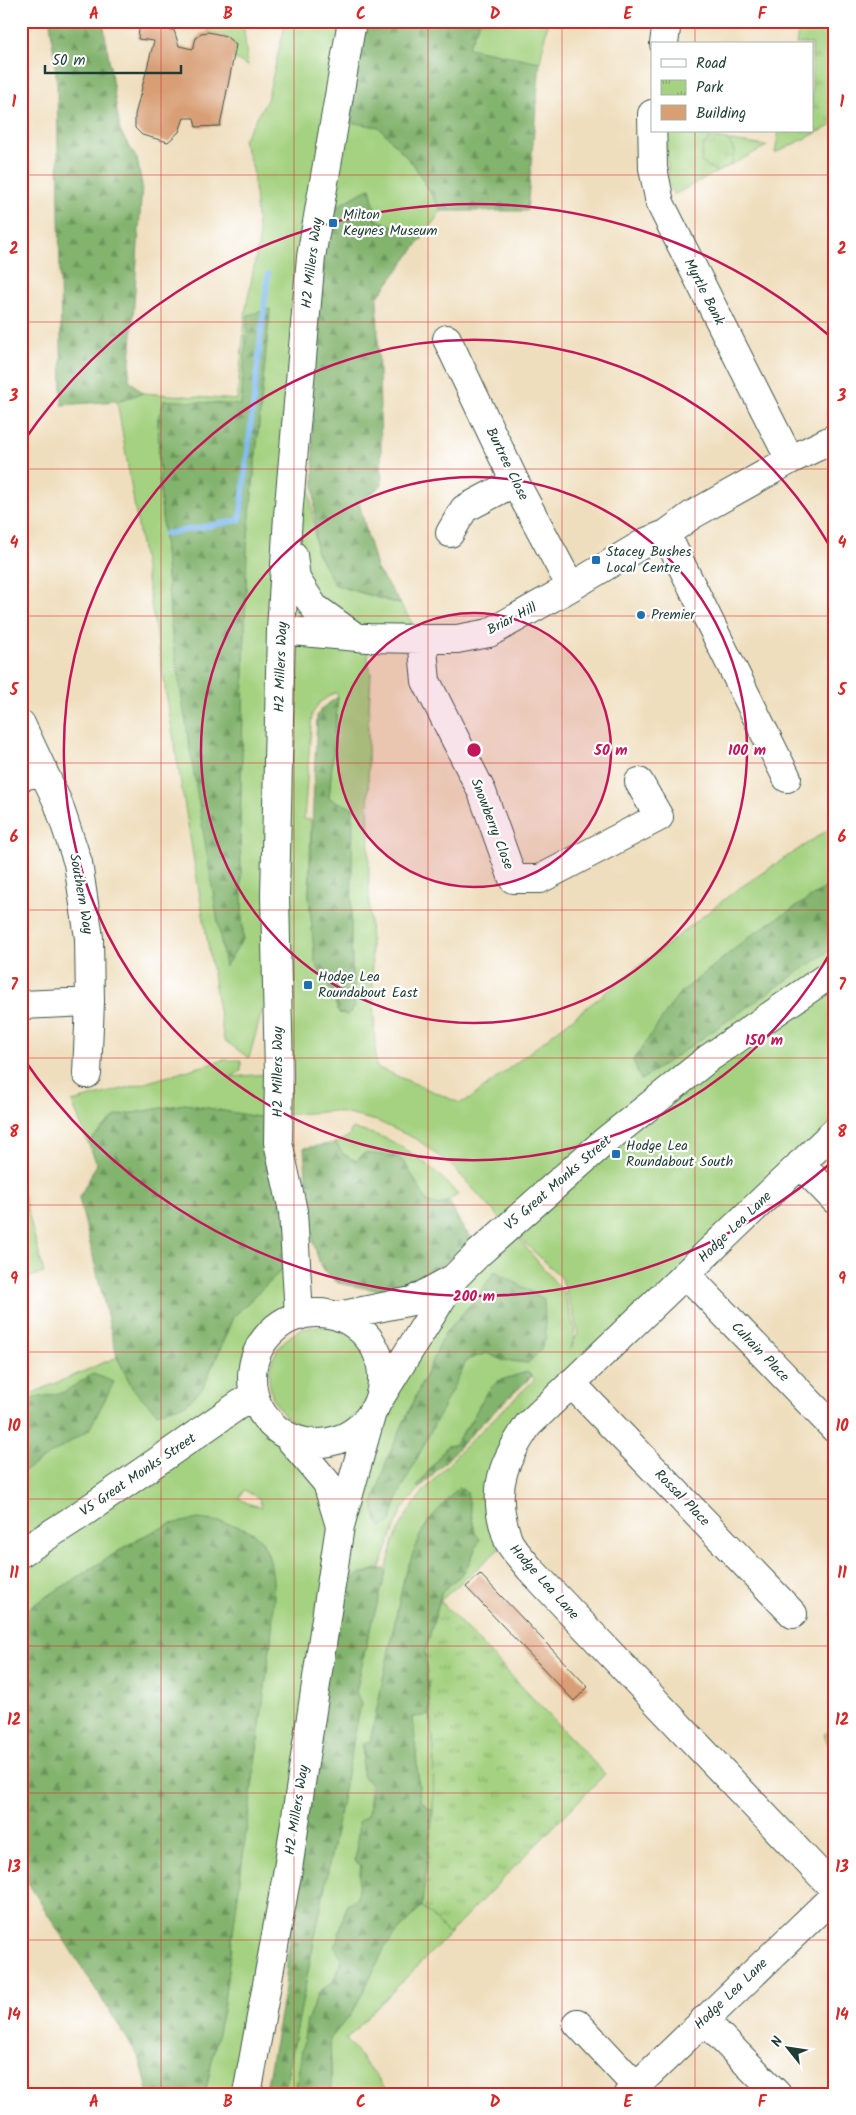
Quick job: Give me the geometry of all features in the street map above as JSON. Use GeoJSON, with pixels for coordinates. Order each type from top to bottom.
{"type":"FeatureCollection","features":[{"type":"Feature","properties":{"kind":"street","name":"H2 Millers Way"},"geometry":{"type":"LineString","coordinates":[[299,1316],[293,1210],[278,1142],[279,1074],[276,896],[282,630],[288,516],[311,257],[352,21]]}},
{"type":"Feature","properties":{"kind":"street"},"geometry":{"type":"LineString","coordinates":[[664,42],[667,21]]}},
{"type":"Feature","properties":{"kind":"street","name":"Myrtle Bank"},"geometry":{"type":"LineString","coordinates":[[652,132],[653,168],[660,203],[790,460]]}},
{"type":"Feature","properties":{"kind":"street","name":"Burtree Close"},"geometry":{"type":"LineString","coordinates":[[447,339],[515,482],[571,587]]}},
{"type":"Feature","properties":{"kind":"street","name":"Briar Hill"},"geometry":{"type":"LineString","coordinates":[[282,630],[355,637],[422,639],[457,639],[489,633],[646,542],[666,534],[692,515],[790,460],[835,438]]}},
{"type":"Feature","properties":{"kind":"street"},"geometry":{"type":"LineString","coordinates":[[450,533],[464,508],[515,482]]}},
{"type":"Feature","properties":{"kind":"street"},"geometry":{"type":"LineString","coordinates":[[288,516],[296,579],[314,607],[355,637]]}},
{"type":"Feature","properties":{"kind":"street"},"geometry":{"type":"LineString","coordinates":[[666,534],[787,778]]}},
{"type":"Feature","properties":{"kind":"street","name":"Snowberry Close"},"geometry":{"type":"LineString","coordinates":[[422,639],[426,680],[482,792],[513,879],[540,879],[659,817],[639,782]]}},
{"type":"Feature","properties":{"kind":"street","name":"Southern Way"},"geometry":{"type":"LineString","coordinates":[[21,724],[32,773],[58,803],[78,863],[89,938],[90,1002],[87,1074]]}},
{"type":"Feature","properties":{"kind":"street","name":"V5 Great Monks Street"},"geometry":{"type":"LineString","coordinates":[[375,1407],[455,1277],[479,1252],[604,1142],[709,1058],[835,971]]}},
{"type":"Feature","properties":{"kind":"street"},"geometry":{"type":"LineString","coordinates":[[21,1004],[90,1002]]}},
{"type":"Feature","properties":{"kind":"street","name":"Hodge Lea Lane"},"geometry":{"type":"LineString","coordinates":[[835,1130],[528,1425],[510,1452],[499,1490],[500,1512],[508,1540],[530,1569],[835,1890]]}},
{"type":"Feature","properties":{"kind":"street"},"geometry":{"type":"LineString","coordinates":[[800,1164],[835,1200]]}},
{"type":"Feature","properties":{"kind":"street","name":"Culrain Place"},"geometry":{"type":"LineString","coordinates":[[686,1274],[835,1429]]}},
{"type":"Feature","properties":{"kind":"street","name":"V5 Great Monks Street"},"geometry":{"type":"LineString","coordinates":[[338,1316],[412,1301],[455,1277]]}},
{"type":"Feature","properties":{"kind":"street"},"geometry":{"type":"LineString","coordinates":[[318,1313],[338,1316],[363,1332],[375,1350],[382,1372],[381,1387],[375,1407],[364,1423],[342,1439],[315,1444],[289,1438],[273,1427],[264,1417],[253,1395],[252,1372],[258,1349],[274,1329],[282,1323],[299,1316],[318,1313]]}},
{"type":"Feature","properties":{"kind":"street","name":"Rossal Place"},"geometry":{"type":"LineString","coordinates":[[571,1383],[793,1614]]}},
{"type":"Feature","properties":{"kind":"street","name":"V5 Great Monks Street"},"geometry":{"type":"LineString","coordinates":[[21,1553],[253,1395]]}},
{"type":"Feature","properties":{"kind":"street","name":"H2 Millers Way"},"geometry":{"type":"LineString","coordinates":[[247,2094],[288,1870],[340,1526],[375,1407]]}},
{"type":"Feature","properties":{"kind":"street","name":"H2 Millers Way"},"geometry":{"type":"LineString","coordinates":[[289,1438],[327,1483],[340,1526]]}},
{"type":"Feature","properties":{"kind":"street"},"geometry":{"type":"LineString","coordinates":[[265,2094],[285,1988],[289,1942],[288,1870]]}},
{"type":"Feature","properties":{"kind":"street","name":"Hodge Lea Lane"},"geometry":{"type":"LineString","coordinates":[[632,2090],[835,1894]]}},
{"type":"Feature","properties":{"kind":"street"},"geometry":{"type":"LineString","coordinates":[[704,2020],[777,2094]]}},
{"type":"Feature","properties":{"kind":"street"},"geometry":{"type":"LineString","coordinates":[[577,2023],[632,2090]]}},
{"type":"Feature","properties":{"kind":"green space"},"geometry":{"type":"Polygon","coordinates":[[[50,21],[103,21],[120,131],[137,159],[142,185],[129,379],[143,393],[117,401],[62,405],[57,83],[50,21]]]}},
{"type":"Feature","properties":{"kind":"green space"},"geometry":{"type":"Polygon","coordinates":[[[206,21],[243,21],[248,66],[234,58],[236,45],[233,42],[208,32],[206,21]]]}},
{"type":"Feature","properties":{"kind":"green space"},"geometry":{"type":"Polygon","coordinates":[[[286,21],[352,21],[379,127],[414,165],[441,211],[423,237],[377,220],[370,188],[318,217],[283,623],[308,469],[316,549],[335,585],[401,605],[422,639],[368,638],[368,660],[371,674],[368,725],[369,895],[376,1067],[460,1103],[470,1099],[735,891],[835,825],[835,882],[753,934],[678,995],[657,1027],[794,973],[835,947],[835,1131],[510,1452],[508,1541],[440,1601],[441,1593],[466,1570],[475,1533],[467,1492],[430,1519],[420,1535],[404,1578],[370,1742],[363,1743],[362,1776],[370,1783],[368,1815],[359,1823],[355,1861],[361,1865],[357,1898],[347,1904],[335,1948],[342,1958],[333,1982],[319,1992],[307,2020],[295,2094],[284,2094],[361,1703],[356,1692],[367,1641],[394,1540],[405,1517],[423,1492],[459,1452],[535,1379],[527,1372],[498,1381],[454,1445],[447,1446],[417,1487],[420,1488],[402,1509],[380,1568],[347,1578],[340,1533],[247,2094],[205,2094],[223,2009],[271,1641],[274,1595],[263,1542],[249,1531],[230,1524],[171,1524],[139,1538],[21,1613],[21,1398],[117,1357],[133,1389],[214,1365],[233,1317],[295,1257],[299,1316],[275,1328],[259,1348],[252,1371],[254,1396],[265,1418],[291,1440],[336,1513],[392,1370],[508,1227],[453,1167],[418,1140],[377,1121],[334,1111],[258,1117],[185,1104],[116,1116],[88,1143],[72,1102],[223,1060],[241,1060],[241,1071],[231,1077],[279,1073],[277,995],[262,1011],[249,1058],[224,1040],[117,401],[143,393],[237,400],[246,308],[259,241],[253,169],[243,140],[267,100],[286,21]],[[270,310],[248,315],[241,405],[158,418],[160,490],[172,637],[243,939],[240,833],[247,546],[270,310]],[[336,692],[320,702],[312,714],[304,819],[311,820],[309,894],[315,963],[331,990],[339,1013],[354,1009],[351,941],[329,798],[338,697],[336,692]],[[512,1231],[564,1293],[575,1330],[571,1349],[578,1333],[561,1277],[512,1231]],[[482,1291],[445,1333],[387,1459],[391,1521],[398,1496],[467,1359],[487,1353],[502,1360],[528,1363],[540,1351],[482,1291]],[[244,1490],[239,1498],[249,1504],[262,1507],[259,1498],[244,1490]]]}},
{"type":"Feature","properties":{"kind":"green space"},"geometry":{"type":"Polygon","coordinates":[[[352,21],[480,21],[468,48],[540,62],[527,211],[441,211],[414,165],[379,127],[341,121],[352,21]]]}},
{"type":"Feature","properties":{"kind":"green space"},"geometry":{"type":"Polygon","coordinates":[[[480,21],[548,21],[540,62],[467,48],[480,21]]]}},
{"type":"Feature","properties":{"kind":"green space"},"geometry":{"type":"Polygon","coordinates":[[[800,21],[835,21],[835,124],[775,153],[779,132],[814,132],[814,42],[796,42],[800,21]]]}},
{"type":"Feature","properties":{"kind":"green space"},"geometry":{"type":"Polygon","coordinates":[[[665,132],[703,132],[711,138],[767,146],[673,195],[669,183],[665,132]]]}},
{"type":"Feature","properties":{"kind":"green space"},"geometry":{"type":"Polygon","coordinates":[[[711,138],[728,140],[734,151],[732,164],[717,172],[701,162],[703,146],[711,138]]]}},
{"type":"Feature","properties":{"kind":"green space"},"geometry":{"type":"Polygon","coordinates":[[[370,188],[377,220],[423,237],[377,298],[382,485],[359,503],[376,568],[401,604],[335,585],[316,550],[312,421],[311,257],[318,217],[370,188]]]}},
{"type":"Feature","properties":{"kind":"green space"},"geometry":{"type":"Polygon","coordinates":[[[270,309],[247,546],[240,833],[243,939],[225,967],[172,637],[160,490],[158,418],[164,400],[241,405],[248,315],[270,309]]]}},
{"type":"Feature","properties":{"kind":"green space"},"geometry":{"type":"Polygon","coordinates":[[[338,697],[329,798],[353,808],[351,940],[354,1009],[348,1015],[339,1013],[331,990],[315,963],[309,895],[317,716],[322,708],[338,697]]]}},
{"type":"Feature","properties":{"kind":"green space"},"geometry":{"type":"Polygon","coordinates":[[[835,882],[835,947],[641,1080],[633,1061],[678,995],[753,934],[835,882]]]}},
{"type":"Feature","properties":{"kind":"green space"},"geometry":{"type":"Polygon","coordinates":[[[185,1104],[258,1117],[281,1116],[295,1257],[233,1317],[203,1388],[186,1404],[157,1413],[133,1389],[117,1357],[79,1198],[97,1164],[88,1143],[116,1116],[185,1104]]]}},
{"type":"Feature","properties":{"kind":"green space"},"geometry":{"type":"Polygon","coordinates":[[[352,1128],[399,1145],[435,1171],[458,1195],[438,1206],[428,1203],[424,1197],[343,1154],[336,1143],[349,1136],[352,1128]]]}},
{"type":"Feature","properties":{"kind":"green space"},"geometry":{"type":"Polygon","coordinates":[[[336,1143],[343,1154],[356,1161],[364,1153],[396,1156],[405,1163],[428,1203],[438,1206],[449,1201],[461,1225],[474,1242],[415,1284],[376,1290],[338,1283],[321,1268],[310,1231],[304,1148],[336,1143]]]}},
{"type":"Feature","properties":{"kind":"green space"},"geometry":{"type":"Polygon","coordinates":[[[21,1186],[44,1273],[21,1279],[21,1186]]]}},
{"type":"Feature","properties":{"kind":"green space"},"geometry":{"type":"Polygon","coordinates":[[[495,1271],[544,1299],[546,1338],[540,1351],[528,1363],[502,1360],[487,1353],[467,1360],[398,1496],[391,1521],[382,1527],[377,1522],[373,1505],[387,1459],[445,1333],[472,1304],[495,1271]]]}},
{"type":"Feature","properties":{"kind":"green space"},"geometry":{"type":"Polygon","coordinates":[[[321,1326],[341,1330],[350,1335],[364,1349],[369,1358],[373,1378],[369,1398],[364,1407],[350,1421],[341,1426],[321,1430],[301,1426],[292,1421],[278,1407],[273,1398],[269,1378],[273,1358],[278,1349],[292,1335],[301,1330],[321,1326]]]}},
{"type":"Feature","properties":{"kind":"green space"},"geometry":{"type":"Polygon","coordinates":[[[527,1372],[532,1376],[481,1424],[420,1488],[417,1487],[447,1446],[454,1445],[470,1423],[486,1393],[498,1381],[527,1372]]]}},
{"type":"Feature","properties":{"kind":"green space"},"geometry":{"type":"Polygon","coordinates":[[[93,1374],[114,1382],[89,1430],[21,1473],[21,1401],[64,1392],[93,1374]]]}},
{"type":"Feature","properties":{"kind":"green space"},"geometry":{"type":"Polygon","coordinates":[[[459,1487],[467,1492],[475,1533],[480,1539],[466,1570],[441,1593],[425,1652],[430,1715],[413,1717],[420,1800],[433,1811],[422,1906],[386,1945],[354,2010],[330,2039],[332,2094],[295,2094],[307,2020],[319,1992],[333,1982],[342,1958],[335,1948],[347,1904],[357,1898],[361,1865],[355,1861],[359,1822],[368,1815],[372,1785],[362,1776],[363,1743],[370,1742],[404,1578],[420,1535],[430,1519],[459,1487]]]}},
{"type":"Feature","properties":{"kind":"green space"},"geometry":{"type":"Polygon","coordinates":[[[199,1519],[230,1524],[248,1530],[259,1538],[271,1564],[273,1580],[274,1596],[271,1641],[223,2009],[205,2094],[149,2094],[140,2059],[21,1872],[21,1613],[140,1538],[170,1524],[199,1519]]]}},
{"type":"Feature","properties":{"kind":"green space"},"geometry":{"type":"Polygon","coordinates":[[[380,1568],[387,1570],[367,1641],[356,1692],[361,1703],[284,2094],[265,2094],[285,1988],[289,1942],[288,1869],[332,1586],[380,1568]]]}},
{"type":"Feature","properties":{"kind":"green space"},"geometry":{"type":"Polygon","coordinates":[[[440,1601],[605,1774],[449,1934],[422,1906],[433,1811],[434,1750],[425,1652],[440,1601]]]}},
{"type":"Feature","properties":{"kind":"green space"},"geometry":{"type":"Polygon","coordinates":[[[430,1715],[434,1750],[433,1811],[420,1800],[413,1717],[430,1715]]]}},
{"type":"Feature","properties":{"kind":"green space"},"geometry":{"type":"Polygon","coordinates":[[[835,1722],[835,1752],[831,1750],[824,1735],[835,1722]]]}},
{"type":"Feature","properties":{"kind":"green space"},"geometry":{"type":"Polygon","coordinates":[[[422,1906],[449,1934],[346,2039],[390,2094],[332,2094],[330,2039],[354,2010],[386,1945],[422,1906]]]}},
{"type":"Feature","properties":{"kind":"building"},"geometry":{"type":"Polygon","coordinates":[[[167,21],[169,30],[174,30],[179,46],[193,49],[196,38],[201,33],[208,32],[226,36],[236,45],[220,126],[196,127],[194,118],[184,118],[179,132],[168,142],[142,135],[135,128],[135,115],[154,41],[138,39],[139,28],[153,29],[153,22],[167,21]]]}},
{"type":"Feature","properties":{"kind":"building"},"geometry":{"type":"Polygon","coordinates":[[[480,1574],[588,1687],[574,1701],[466,1587],[480,1574]]]}},
{"type":"Feature","properties":{"kind":"waterway"},"geometry":{"type":"LineString","coordinates":[[165,534],[240,520],[268,274]]}},
{"type":"Feature","properties":{"kind":"place","name":"Milton Keynes Museum"},"geometry":{"type":"Point","coordinates":[333,223]}},
{"type":"Feature","properties":{"kind":"place","name":"Stacey Bushes Local Centre"},"geometry":{"type":"Point","coordinates":[596,560]}},
{"type":"Feature","properties":{"kind":"place","name":"Premier"},"geometry":{"type":"Point","coordinates":[641,615]}},
{"type":"Feature","properties":{"kind":"place","name":"Hodge Lea Roundabout East"},"geometry":{"type":"Point","coordinates":[308,985]}},
{"type":"Feature","properties":{"kind":"place","name":"Hodge Lea Roundabout South"},"geometry":{"type":"Point","coordinates":[616,1154]}}]}
